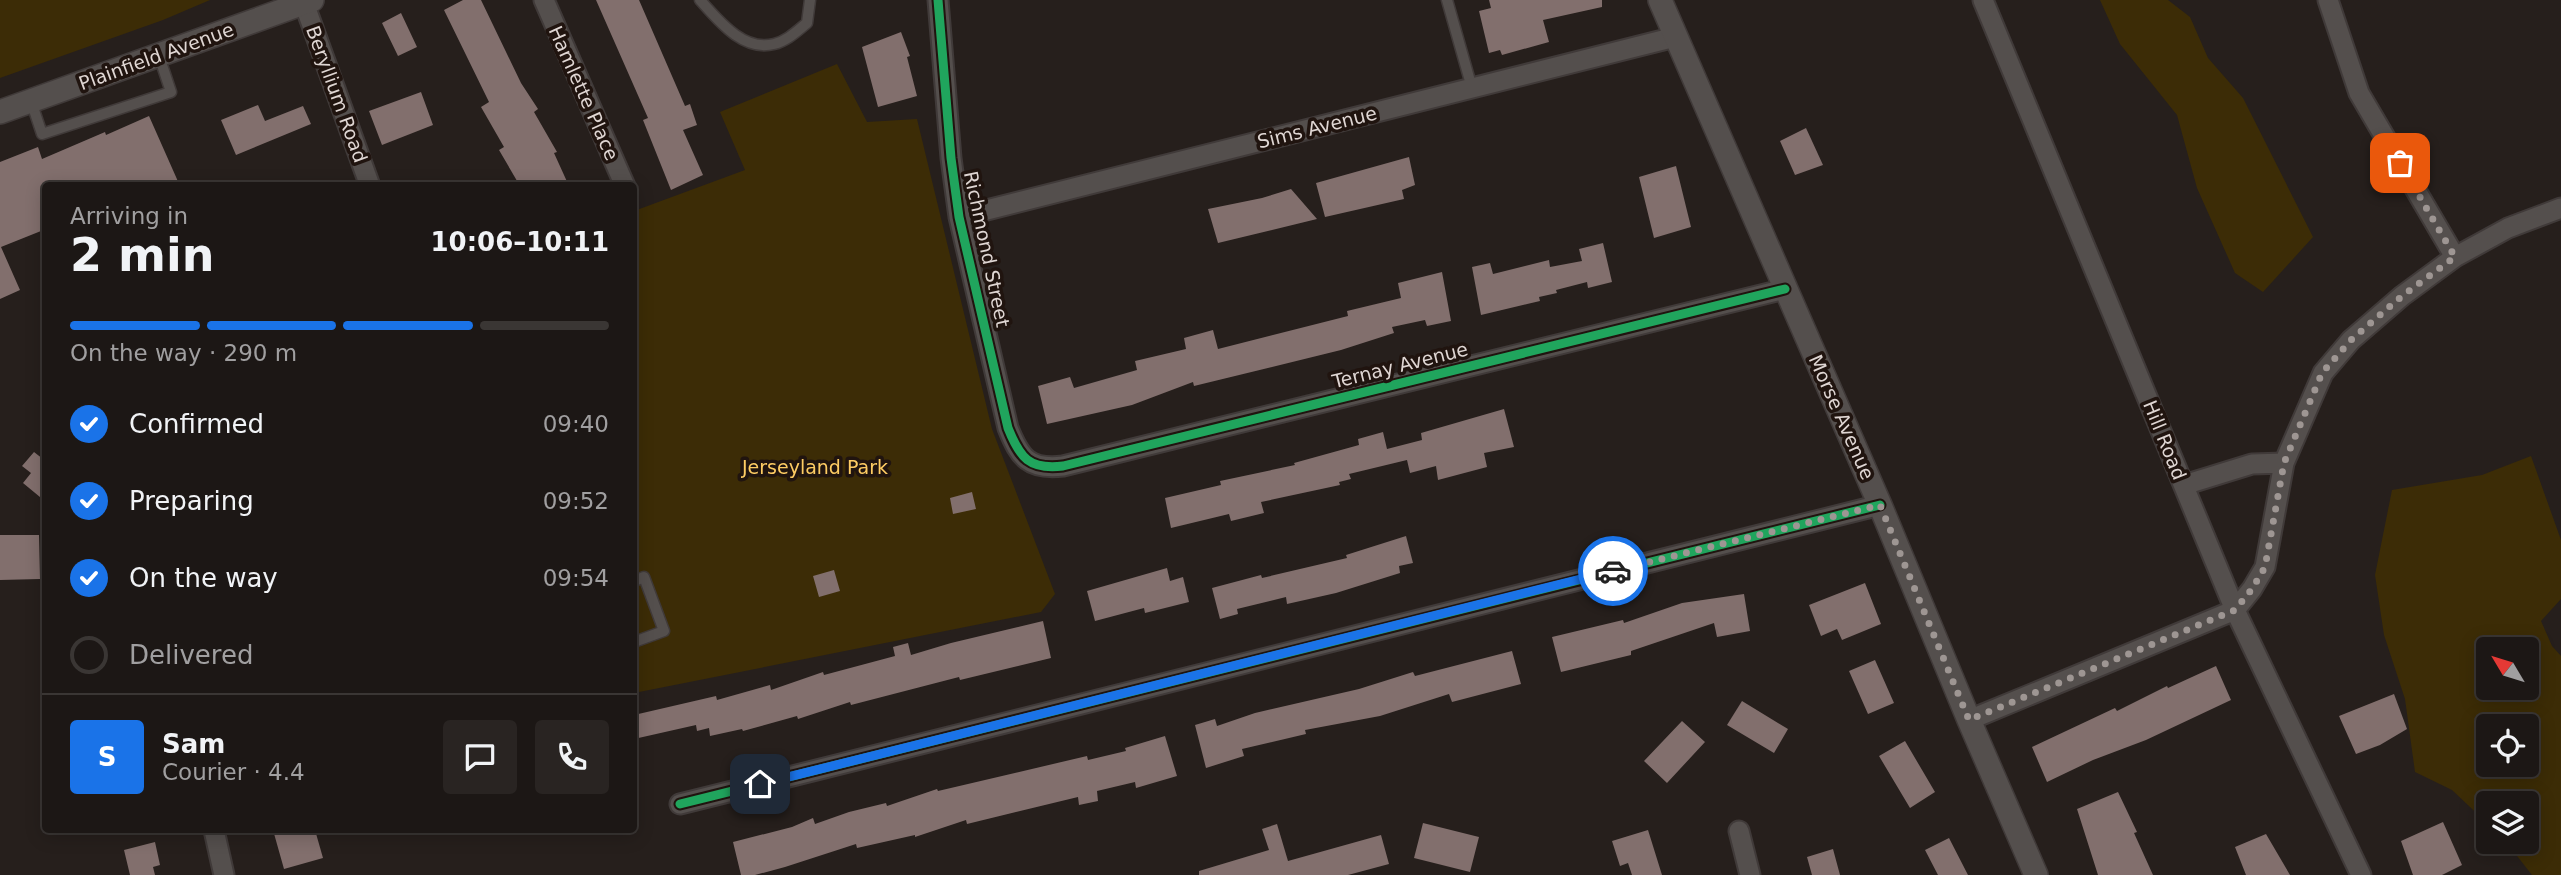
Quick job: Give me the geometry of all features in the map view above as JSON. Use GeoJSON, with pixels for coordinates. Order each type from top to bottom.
{"type":"FeatureCollection","features":[{"type":"Feature","properties":{"kind":"street","name":"Hamlette Place"},"geometry":{"type":"LineString","coordinates":[[544,0],[623,182]]}},
{"type":"Feature","properties":{"kind":"street","name":"Richmond Street"},"geometry":{"type":"LineString","coordinates":[[938,0],[951,158],[959,217],[1008,428],[1024,458]]}},
{"type":"Feature","properties":{"kind":"street","name":"Morse Avenue"},"geometry":{"type":"LineString","coordinates":[[1660,0],[1880,505],[2036,875]]}},
{"type":"Feature","properties":{"kind":"street","name":"Hill Road"},"geometry":{"type":"LineString","coordinates":[[1983,0],[2235,610],[2361,875]]}},
{"type":"Feature","properties":{"kind":"street"},"geometry":{"type":"LineString","coordinates":[[2328,0],[2359,93],[2455,257]]}},
{"type":"Feature","properties":{"kind":"street","name":"Plainfield Avenue"},"geometry":{"type":"LineString","coordinates":[[0,112],[308,2]]}},
{"type":"Feature","properties":{"kind":"street","name":"Beryllium Road"},"geometry":{"type":"LineString","coordinates":[[308,2],[369,182]]}},
{"type":"Feature","properties":{"kind":"street","name":"Sims Avenue"},"geometry":{"type":"LineString","coordinates":[[959,217],[1675,37]]}},
{"type":"Feature","properties":{"kind":"street"},"geometry":{"type":"LineString","coordinates":[[1969,720],[2235,610],[2265,567],[2284,463],[2322,373],[2351,340],[2402,296],[2455,257],[2508,228],[2561,208]]}},
{"type":"Feature","properties":{"kind":"street","name":"Ternay Avenue"},"geometry":{"type":"LineString","coordinates":[[1024,458],[1034,465],[1047,468],[1063,466],[1785,289]]}},
{"type":"Feature","properties":{"kind":"street"},"geometry":{"type":"LineString","coordinates":[[2184,485],[2252,464],[2284,463]]}},
{"type":"Feature","properties":{"kind":"street"},"geometry":{"type":"LineString","coordinates":[[680,804],[1880,505]]}},
{"type":"Feature","properties":{"kind":"street"},"geometry":{"type":"LineString","coordinates":[[1739,831],[1751,875]]}},
{"type":"Feature","properties":{"kind":"street"},"geometry":{"type":"LineString","coordinates":[[215,833],[224,875]]}},
{"type":"Feature","properties":{"kind":"lane"},"geometry":{"type":"LineString","coordinates":[[700,0],[729,31],[753,44],[773,45],[787,39],[807,23],[810,0]]}},
{"type":"Feature","properties":{"kind":"lane"},"geometry":{"type":"LineString","coordinates":[[1447,0],[1472,88]]}},
{"type":"Feature","properties":{"kind":"lane"},"geometry":{"type":"LineString","coordinates":[[31,101],[42,134],[172,92],[159,55]]}},
{"type":"Feature","properties":{"kind":"lane"},"geometry":{"type":"LineString","coordinates":[[637,580],[643,577],[664,631],[637,641]]}},
{"type":"Feature","properties":{"kind":"green space"},"geometry":{"type":"Polygon","coordinates":[[[0,0],[210,0],[163,20],[0,78],[0,0]]]}},
{"type":"Feature","properties":{"kind":"green space"},"geometry":{"type":"Polygon","coordinates":[[[2100,0],[2168,0],[2190,17],[2208,58],[2243,98],[2313,237],[2263,292],[2235,273],[2197,188],[2177,115],[2120,44],[2100,0]]]}},
{"type":"Feature","properties":{"kind":"green space","name":"Jerseyland Park"},"geometry":{"type":"Polygon","coordinates":[[[837,64],[867,122],[917,119],[992,429],[1055,594],[1041,612],[637,692],[637,210],[745,170],[720,112],[837,64]]]}},
{"type":"Feature","properties":{"kind":"green space"},"geometry":{"type":"Polygon","coordinates":[[[2531,456],[2561,540],[2561,599],[2541,621],[2552,646],[2561,656],[2561,875],[2532,875],[2515,854],[2539,854],[2539,791],[2476,791],[2476,813],[2452,790],[2415,772],[2405,699],[2384,635],[2375,575],[2392,490],[2482,475],[2531,456]]]}},
{"type":"Feature","properties":{"kind":"building"},"geometry":{"type":"Polygon","coordinates":[[[463,0],[481,0],[521,83],[538,109],[534,112],[557,152],[554,153],[567,182],[518,182],[499,150],[504,147],[481,107],[489,102],[444,10],[463,0]]]}},
{"type":"Feature","properties":{"kind":"building"},"geometry":{"type":"Polygon","coordinates":[[[596,0],[639,0],[685,106],[690,104],[697,125],[683,130],[703,175],[671,190],[643,120],[648,118],[596,0]]]}},
{"type":"Feature","properties":{"kind":"building"},"geometry":{"type":"Polygon","coordinates":[[[1489,0],[1602,0],[1602,7],[1543,20],[1549,42],[1502,55],[1500,50],[1489,53],[1479,11],[1491,8],[1489,0]]]}},
{"type":"Feature","properties":{"kind":"building"},"geometry":{"type":"Polygon","coordinates":[[[401,13],[417,47],[398,56],[382,23],[401,13]]]}},
{"type":"Feature","properties":{"kind":"building"},"geometry":{"type":"Polygon","coordinates":[[[901,32],[910,56],[907,57],[917,96],[878,107],[862,47],[901,32]]]}},
{"type":"Feature","properties":{"kind":"building"},"geometry":{"type":"Polygon","coordinates":[[[421,92],[433,125],[382,145],[369,111],[421,92]]]}},
{"type":"Feature","properties":{"kind":"building"},"geometry":{"type":"Polygon","coordinates":[[[258,105],[265,121],[303,106],[311,124],[236,155],[221,120],[258,105]]]}},
{"type":"Feature","properties":{"kind":"building"},"geometry":{"type":"Polygon","coordinates":[[[149,116],[178,182],[42,182],[42,231],[1,247],[20,290],[0,299],[0,162],[38,147],[42,159],[105,132],[106,135],[149,116]]]}},
{"type":"Feature","properties":{"kind":"building"},"geometry":{"type":"Polygon","coordinates":[[[1806,128],[1823,165],[1795,175],[1780,141],[1806,128]]]}},
{"type":"Feature","properties":{"kind":"building"},"geometry":{"type":"Polygon","coordinates":[[[1409,157],[1415,185],[1402,190],[1404,199],[1325,217],[1316,183],[1409,157]]]}},
{"type":"Feature","properties":{"kind":"building"},"geometry":{"type":"Polygon","coordinates":[[[1676,166],[1691,227],[1654,238],[1639,177],[1676,166]]]}},
{"type":"Feature","properties":{"kind":"building"},"geometry":{"type":"Polygon","coordinates":[[[1291,189],[1317,219],[1218,243],[1208,209],[1291,189]]]}},
{"type":"Feature","properties":{"kind":"building"},"geometry":{"type":"Polygon","coordinates":[[[1603,243],[1612,282],[1588,288],[1587,282],[1556,290],[1557,293],[1539,297],[1540,301],[1481,315],[1472,267],[1490,263],[1493,274],[1549,260],[1550,267],[1582,261],[1579,249],[1603,243]]]}},
{"type":"Feature","properties":{"kind":"building"},"geometry":{"type":"Polygon","coordinates":[[[1442,272],[1451,321],[1427,326],[1425,320],[1392,327],[1394,333],[1341,350],[1194,386],[1193,382],[1132,405],[1047,424],[1038,386],[1070,377],[1074,388],[1137,370],[1135,361],[1186,349],[1184,338],[1213,330],[1218,349],[1348,316],[1347,311],[1401,298],[1398,283],[1442,272]]]}},
{"type":"Feature","properties":{"kind":"building"},"geometry":{"type":"Polygon","coordinates":[[[1504,409],[1514,447],[1484,453],[1487,467],[1438,480],[1436,466],[1410,473],[1407,460],[1349,474],[1351,479],[1339,482],[1340,485],[1261,502],[1264,513],[1231,521],[1229,514],[1171,528],[1165,498],[1221,485],[1220,481],[1295,465],[1294,463],[1359,445],[1358,439],[1383,432],[1387,449],[1422,440],[1421,433],[1504,409]]]}},
{"type":"Feature","properties":{"kind":"building"},"geometry":{"type":"Polygon","coordinates":[[[34,452],[42,458],[42,499],[23,483],[31,473],[22,466],[34,452]]]}},
{"type":"Feature","properties":{"kind":"building"},"geometry":{"type":"Polygon","coordinates":[[[972,492],[976,509],[953,514],[950,498],[972,492]]]}},
{"type":"Feature","properties":{"kind":"building"},"geometry":{"type":"Polygon","coordinates":[[[0,535],[39,535],[40,579],[0,580],[0,535]]]}},
{"type":"Feature","properties":{"kind":"building"},"geometry":{"type":"Polygon","coordinates":[[[1406,536],[1413,563],[1399,566],[1400,573],[1336,593],[1287,604],[1286,597],[1237,609],[1238,614],[1220,619],[1212,588],[1347,558],[1346,555],[1406,536]]]}},
{"type":"Feature","properties":{"kind":"building"},"geometry":{"type":"Polygon","coordinates":[[[1167,568],[1170,581],[1183,577],[1189,602],[1145,613],[1144,608],[1095,621],[1087,591],[1167,568]]]}},
{"type":"Feature","properties":{"kind":"building"},"geometry":{"type":"Polygon","coordinates":[[[834,570],[840,591],[819,597],[813,576],[834,570]]]}},
{"type":"Feature","properties":{"kind":"building"},"geometry":{"type":"Polygon","coordinates":[[[1865,583],[1881,624],[1842,640],[1837,629],[1821,636],[1809,605],[1865,583]]]}},
{"type":"Feature","properties":{"kind":"building"},"geometry":{"type":"Polygon","coordinates":[[[1744,594],[1750,631],[1717,637],[1714,623],[1631,651],[1631,655],[1561,672],[1552,637],[1623,620],[1624,623],[1682,603],[1744,594]]]}},
{"type":"Feature","properties":{"kind":"building"},"geometry":{"type":"Polygon","coordinates":[[[1043,621],[1051,658],[960,680],[959,677],[851,705],[850,702],[798,719],[797,716],[743,731],[742,729],[710,736],[709,728],[697,731],[696,725],[637,738],[637,714],[716,696],[717,700],[770,685],[771,690],[823,672],[824,675],[895,656],[893,647],[908,643],[911,655],[1043,621]]]}},
{"type":"Feature","properties":{"kind":"building"},"geometry":{"type":"Polygon","coordinates":[[[1512,651],[1521,684],[1452,702],[1449,694],[1380,716],[1305,730],[1306,734],[1242,749],[1244,756],[1206,768],[1195,725],[1215,719],[1217,726],[1255,713],[1359,689],[1413,672],[1415,676],[1512,651]]]}},
{"type":"Feature","properties":{"kind":"building"},"geometry":{"type":"Polygon","coordinates":[[[1875,660],[1894,703],[1868,714],[1849,671],[1875,660]]]}},
{"type":"Feature","properties":{"kind":"building"},"geometry":{"type":"Polygon","coordinates":[[[2216,666],[2231,700],[2047,782],[2032,747],[2115,708],[2117,711],[2216,666]]]}},
{"type":"Feature","properties":{"kind":"building"},"geometry":{"type":"Polygon","coordinates":[[[2394,694],[2407,729],[2380,745],[2356,754],[2339,716],[2394,694]]]}},
{"type":"Feature","properties":{"kind":"building"},"geometry":{"type":"Polygon","coordinates":[[[1742,701],[1788,729],[1774,753],[1727,725],[1742,701]]]}},
{"type":"Feature","properties":{"kind":"building"},"geometry":{"type":"Polygon","coordinates":[[[1682,721],[1705,742],[1667,783],[1644,761],[1682,721]]]}},
{"type":"Feature","properties":{"kind":"building"},"geometry":{"type":"Polygon","coordinates":[[[1165,736],[1177,776],[1136,788],[1135,782],[1097,791],[1098,801],[1079,805],[1078,797],[967,824],[966,820],[915,837],[857,848],[856,844],[785,867],[755,875],[741,875],[733,842],[792,827],[813,818],[815,824],[849,812],[886,803],[887,806],[937,789],[938,791],[1087,756],[1088,760],[1126,751],[1125,748],[1165,736]]]}},
{"type":"Feature","properties":{"kind":"building"},"geometry":{"type":"Polygon","coordinates":[[[1905,741],[1935,792],[1910,808],[1879,756],[1905,741]]]}},
{"type":"Feature","properties":{"kind":"building"},"geometry":{"type":"Polygon","coordinates":[[[2118,792],[2153,875],[2098,875],[2077,809],[2118,792]]]}},
{"type":"Feature","properties":{"kind":"building"},"geometry":{"type":"Polygon","coordinates":[[[2443,822],[2462,865],[2442,875],[2413,875],[2401,841],[2443,822]]]}},
{"type":"Feature","properties":{"kind":"building"},"geometry":{"type":"Polygon","coordinates":[[[1423,823],[1479,837],[1470,872],[1414,858],[1423,823]]]}},
{"type":"Feature","properties":{"kind":"building"},"geometry":{"type":"Polygon","coordinates":[[[1277,824],[1288,861],[1381,835],[1389,864],[1348,875],[1199,875],[1199,871],[1269,850],[1262,829],[1277,824]]]}},
{"type":"Feature","properties":{"kind":"building"},"geometry":{"type":"Polygon","coordinates":[[[1648,830],[1662,875],[1632,875],[1628,863],[1620,866],[1612,841],[1648,830]]]}},
{"type":"Feature","properties":{"kind":"building"},"geometry":{"type":"Polygon","coordinates":[[[274,833],[316,833],[323,858],[284,869],[274,833]]]}},
{"type":"Feature","properties":{"kind":"building"},"geometry":{"type":"Polygon","coordinates":[[[2266,834],[2290,875],[2246,875],[2235,847],[2266,834]]]}},
{"type":"Feature","properties":{"kind":"building"},"geometry":{"type":"Polygon","coordinates":[[[1949,838],[1968,875],[1938,875],[1925,850],[1949,838]]]}},
{"type":"Feature","properties":{"kind":"building"},"geometry":{"type":"Polygon","coordinates":[[[155,842],[160,865],[153,867],[155,875],[130,875],[124,850],[155,842]]]}},
{"type":"Feature","properties":{"kind":"building"},"geometry":{"type":"Polygon","coordinates":[[[1833,849],[1840,875],[1812,875],[1807,857],[1833,849]]]}},
{"type":"Feature","properties":{"kind":"cycle path"},"geometry":{"type":"LineString","coordinates":[[938,0],[951,158],[959,217],[1008,428],[1022,454],[1034,464],[1063,466],[1785,289]]}},
{"type":"Feature","properties":{"kind":"cycle path"},"geometry":{"type":"LineString","coordinates":[[680,804],[1880,505]]}},
{"type":"Feature","properties":{"kind":"way so far"},"geometry":{"type":"LineString","coordinates":[[1613,571],[1880,505],[1969,720],[2235,610],[2265,567],[2284,463],[2322,373],[2351,340],[2402,296],[2455,257],[2400,163]]}},
{"type":"Feature","properties":{"kind":"route"},"geometry":{"type":"LineString","coordinates":[[760,784],[1613,571]]}}]}
